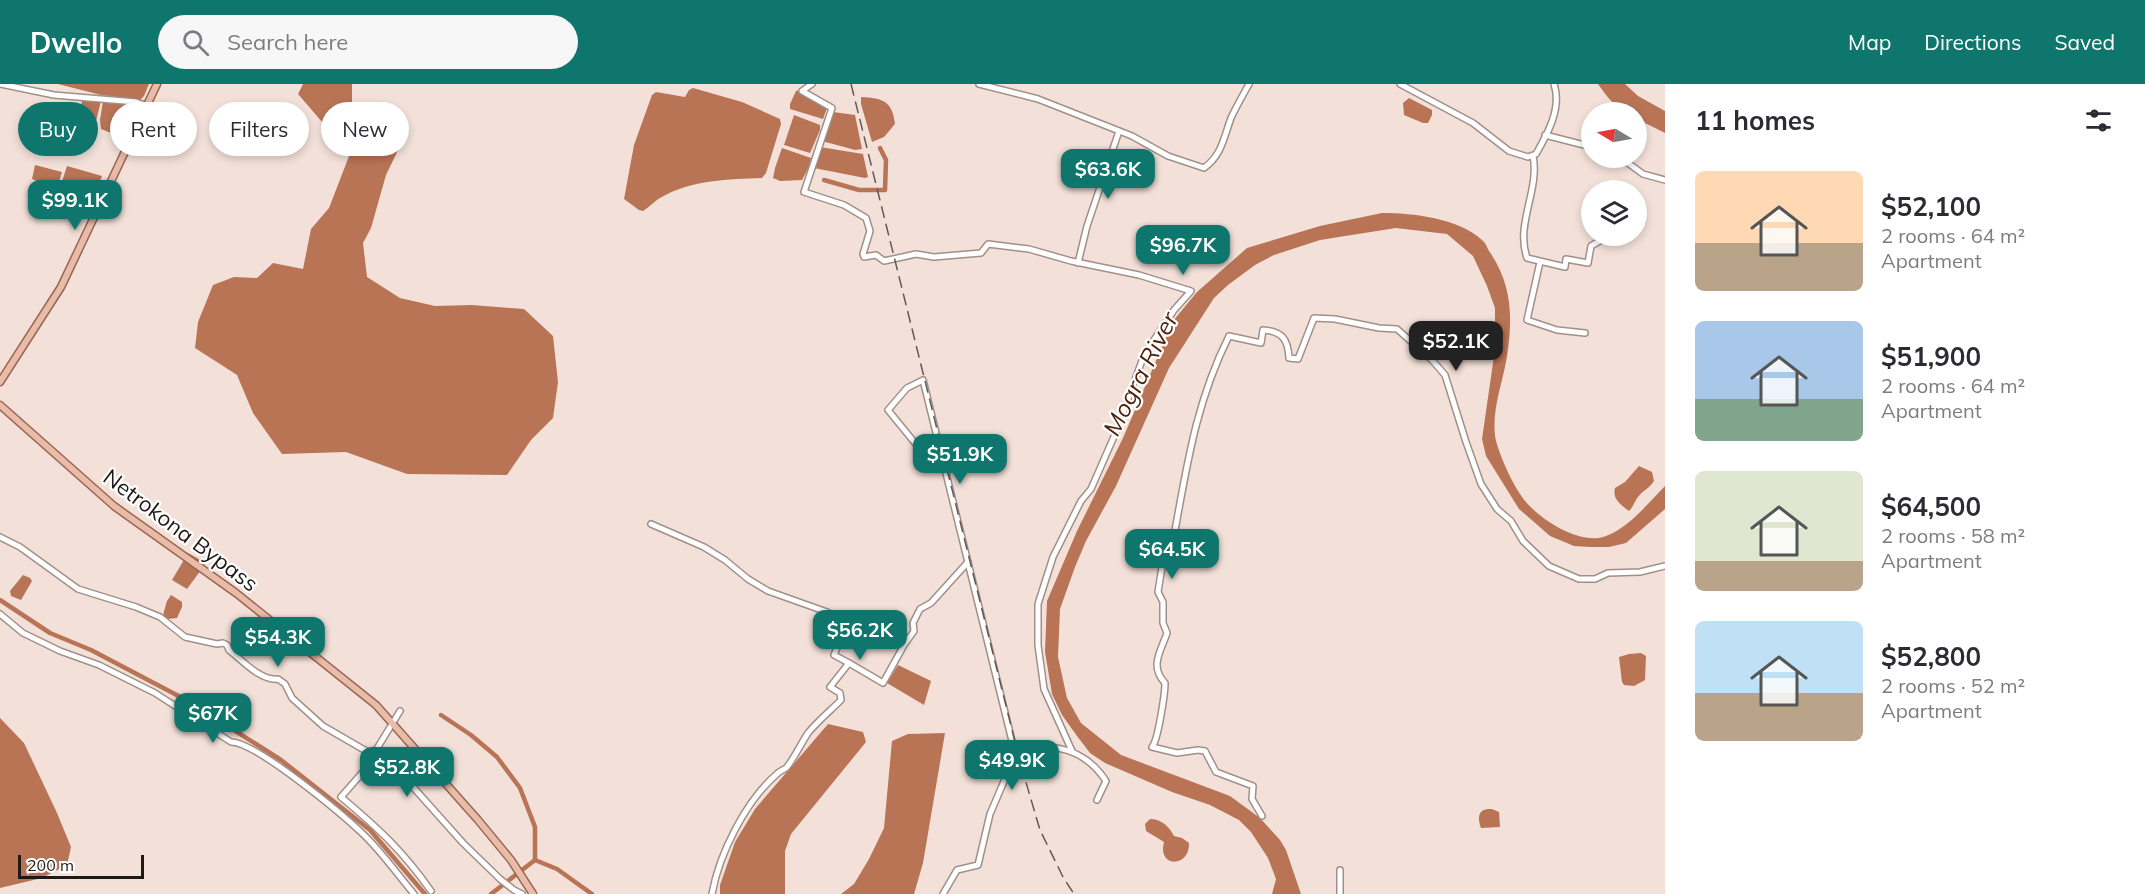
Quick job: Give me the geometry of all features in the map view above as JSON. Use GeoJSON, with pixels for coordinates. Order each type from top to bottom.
{"type":"FeatureCollection","features":[{"type":"Feature","properties":{"kind":"main road"},"geometry":{"type":"LineString","coordinates":[[150,102],[157,84]]}},
{"type":"Feature","properties":{"kind":"main road"},"geometry":{"type":"LineString","coordinates":[[0,382],[61,287],[124,156]]}},
{"type":"Feature","properties":{"kind":"main road","name":"Netrokona Bypass"},"geometry":{"type":"LineString","coordinates":[[0,405],[114,506],[236,593],[376,705],[478,820],[514,865],[533,894]]}},
{"type":"Feature","properties":{"kind":"street"},"geometry":{"type":"LineString","coordinates":[[0,84],[54,95],[136,102]]}},
{"type":"Feature","properties":{"kind":"street"},"geometry":{"type":"LineString","coordinates":[[812,84],[802,91],[832,108],[804,192],[844,205],[866,218],[870,231],[864,256],[876,255],[884,261],[916,254],[934,257],[981,253],[988,244],[1029,249],[1078,263],[1139,275],[1191,291],[1174,310],[1144,355],[1116,432],[1091,489],[1081,501],[1053,557],[1038,603],[1038,645],[1044,689],[1072,751]]}},
{"type":"Feature","properties":{"kind":"street"},"geometry":{"type":"LineString","coordinates":[[979,84],[1038,99],[1132,136],[1168,156],[1204,168],[1214,161],[1226,139],[1232,116],[1249,84]]}},
{"type":"Feature","properties":{"kind":"street"},"geometry":{"type":"LineString","coordinates":[[1400,84],[1473,123],[1509,151],[1523,156],[1533,156]]}},
{"type":"Feature","properties":{"kind":"street"},"geometry":{"type":"LineString","coordinates":[[1554,84],[1556,109],[1538,150],[1533,156],[1535,179],[1523,241],[1527,258],[1565,267],[1566,259],[1588,263],[1591,246]]}},
{"type":"Feature","properties":{"kind":"street"},"geometry":{"type":"LineString","coordinates":[[1078,263],[1087,226],[1119,131]]}},
{"type":"Feature","properties":{"kind":"street"},"geometry":{"type":"LineString","coordinates":[[1545,135],[1581,144]]}},
{"type":"Feature","properties":{"kind":"street"},"geometry":{"type":"LineString","coordinates":[[1635,168],[1643,174],[1665,180]]}},
{"type":"Feature","properties":{"kind":"street"},"geometry":{"type":"LineString","coordinates":[[1540,262],[1527,320],[1557,330],[1585,333]]}},
{"type":"Feature","properties":{"kind":"street"},"geometry":{"type":"LineString","coordinates":[[1262,816],[1252,799],[1253,786],[1216,772],[1205,751],[1177,753],[1152,747],[1157,743],[1161,708],[1165,699],[1165,682],[1157,675],[1156,663],[1167,633],[1163,623],[1163,602],[1158,592],[1161,568],[1164,554],[1174,536],[1197,419],[1210,378],[1229,336],[1261,343],[1263,330],[1273,331],[1283,336],[1287,342],[1289,357],[1298,359],[1314,318],[1397,329],[1432,360],[1445,375],[1478,478],[1497,509],[1511,521],[1518,535],[1531,550],[1549,566],[1578,579],[1595,579],[1608,573],[1640,572],[1665,566]]}},
{"type":"Feature","properties":{"kind":"street"},"geometry":{"type":"LineString","coordinates":[[933,465],[888,410],[907,388],[923,380],[1014,749]]}},
{"type":"Feature","properties":{"kind":"street"},"geometry":{"type":"LineString","coordinates":[[651,524],[704,547],[768,591],[827,612],[851,625],[841,638],[834,655],[883,683],[914,631],[912,623],[920,609],[931,603],[968,561]]}},
{"type":"Feature","properties":{"kind":"street"},"geometry":{"type":"LineString","coordinates":[[0,537],[20,547],[78,589],[160,617],[185,638],[223,643],[258,673],[272,680],[278,679],[285,684],[292,698],[323,726],[396,768],[463,843],[500,879],[522,894]]}},
{"type":"Feature","properties":{"kind":"street"},"geometry":{"type":"LineString","coordinates":[[0,614],[23,633],[60,651],[99,665],[155,693],[231,742],[239,742],[278,764],[364,835],[414,894]]}},
{"type":"Feature","properties":{"kind":"street"},"geometry":{"type":"LineString","coordinates":[[712,894],[715,878],[727,848],[744,815],[759,793],[778,772],[786,768],[809,732],[841,700],[840,693],[830,687],[849,663]]}},
{"type":"Feature","properties":{"kind":"street"},"geometry":{"type":"LineString","coordinates":[[400,711],[363,772],[341,797],[387,836],[412,864],[431,891]]}},
{"type":"Feature","properties":{"kind":"street"},"geometry":{"type":"LineString","coordinates":[[943,894],[957,870],[978,865],[990,814],[1005,779],[1001,751],[1028,746],[1050,746],[1072,751],[1085,759],[1106,781],[1097,800]]}},
{"type":"Feature","properties":{"kind":"street"},"geometry":{"type":"LineString","coordinates":[[1340,870],[1340,894]]}},
{"type":"Feature","properties":{"kind":"shaded area"},"geometry":{"type":"Polygon","coordinates":[[[58,84],[149,84],[140,100],[101,95],[58,84]]]}},
{"type":"Feature","properties":{"kind":"shaded area"},"geometry":{"type":"Polygon","coordinates":[[[303,84],[352,84],[352,102],[321,102],[321,121],[309,107],[309,102],[305,102],[298,94],[303,84]]]}},
{"type":"Feature","properties":{"kind":"shaded area"},"geometry":{"type":"Polygon","coordinates":[[[1598,84],[1625,84],[1638,96],[1665,111],[1665,133],[1647,124],[1647,102],[1613,102],[1598,84]]]}},
{"type":"Feature","properties":{"kind":"shaded area"},"geometry":{"type":"Polygon","coordinates":[[[693,88],[742,102],[780,119],[781,124],[766,173],[762,178],[711,182],[685,187],[659,198],[643,211],[639,210],[624,199],[634,145],[652,95],[656,92],[685,97],[693,88]]]}},
{"type":"Feature","properties":{"kind":"shaded area"},"geometry":{"type":"Polygon","coordinates":[[[799,90],[827,108],[823,119],[790,109],[796,91],[799,90]]]}},
{"type":"Feature","properties":{"kind":"shaded area"},"geometry":{"type":"Polygon","coordinates":[[[861,97],[875,98],[885,102],[894,116],[895,124],[884,137],[872,142],[861,104],[861,97]]]}},
{"type":"Feature","properties":{"kind":"shaded area"},"geometry":{"type":"Polygon","coordinates":[[[1409,98],[1432,110],[1428,123],[1404,115],[1403,103],[1409,98]]]}},
{"type":"Feature","properties":{"kind":"shaded area"},"geometry":{"type":"Polygon","coordinates":[[[82,100],[101,101],[98,113],[98,102],[82,102],[82,100]]]}},
{"type":"Feature","properties":{"kind":"shaded area"},"geometry":{"type":"Polygon","coordinates":[[[103,101],[110,102],[110,133],[101,129],[103,101]]]}},
{"type":"Feature","properties":{"kind":"shaded area"},"geometry":{"type":"Polygon","coordinates":[[[833,112],[855,115],[862,149],[855,150],[822,141],[833,112]]]}},
{"type":"Feature","properties":{"kind":"shaded area"},"geometry":{"type":"Polygon","coordinates":[[[794,115],[820,125],[810,153],[784,145],[794,115]]]}},
{"type":"Feature","properties":{"kind":"shaded area"},"geometry":{"type":"Polygon","coordinates":[[[820,147],[863,154],[868,177],[814,168],[820,147]]]}},
{"type":"Feature","properties":{"kind":"shaded area"},"geometry":{"type":"Polygon","coordinates":[[[782,148],[811,158],[802,180],[780,181],[773,178],[782,148]]]}},
{"type":"Feature","properties":{"kind":"shaded area"},"geometry":{"type":"Polygon","coordinates":[[[349,156],[395,156],[386,175],[371,228],[363,243],[367,277],[400,298],[435,306],[472,305],[524,309],[553,336],[558,382],[553,418],[531,440],[507,475],[407,474],[346,452],[282,454],[253,413],[237,375],[195,348],[198,322],[213,285],[234,277],[257,278],[273,263],[303,269],[311,229],[329,208],[349,156]]]}},
{"type":"Feature","properties":{"kind":"shaded area"},"geometry":{"type":"Polygon","coordinates":[[[35,165],[62,172],[57,189],[32,179],[35,165]]]}},
{"type":"Feature","properties":{"kind":"shaded area"},"geometry":{"type":"Polygon","coordinates":[[[67,166],[102,176],[88,211],[70,209],[56,200],[67,166]]]}},
{"type":"Feature","properties":{"kind":"shaded area"},"geometry":{"type":"Polygon","coordinates":[[[1382,213],[1435,218],[1461,226],[1483,241],[1497,263],[1509,301],[1510,328],[1507,356],[1496,409],[1496,441],[1505,465],[1526,502],[1552,524],[1586,538],[1606,536],[1623,527],[1665,486],[1665,509],[1626,543],[1609,547],[1590,547],[1574,546],[1550,536],[1519,509],[1486,456],[1482,439],[1495,349],[1495,308],[1473,256],[1447,234],[1396,228],[1320,240],[1274,255],[1255,265],[1214,298],[1169,368],[1116,486],[1086,541],[1060,609],[1058,657],[1067,698],[1081,723],[1121,755],[1230,796],[1260,818],[1280,840],[1286,850],[1301,894],[1272,894],[1276,879],[1268,858],[1251,832],[1239,820],[1210,805],[1172,792],[1105,763],[1090,753],[1062,715],[1052,694],[1045,652],[1047,601],[1077,531],[1123,438],[1173,321],[1197,292],[1247,248],[1320,226],[1382,213]]]}},
{"type":"Feature","properties":{"kind":"shaded area"},"geometry":{"type":"Polygon","coordinates":[[[1639,466],[1652,472],[1654,481],[1640,494],[1629,511],[1616,499],[1614,492],[1615,488],[1625,482],[1639,466]]]}},
{"type":"Feature","properties":{"kind":"shaded area"},"geometry":{"type":"Polygon","coordinates":[[[188,553],[206,563],[187,589],[172,580],[188,553]]]}},
{"type":"Feature","properties":{"kind":"shaded area"},"geometry":{"type":"Polygon","coordinates":[[[23,575],[32,581],[21,600],[11,596],[10,591],[23,575]]]}},
{"type":"Feature","properties":{"kind":"shaded area"},"geometry":{"type":"Polygon","coordinates":[[[171,595],[182,602],[182,607],[177,618],[168,619],[163,615],[171,595]]]}},
{"type":"Feature","properties":{"kind":"shaded area"},"geometry":{"type":"Polygon","coordinates":[[[1641,653],[1646,656],[1645,680],[1634,686],[1624,685],[1622,682],[1619,657],[1641,653]]]}},
{"type":"Feature","properties":{"kind":"shaded area"},"geometry":{"type":"Polygon","coordinates":[[[898,665],[931,681],[924,705],[887,683],[898,665]]]}},
{"type":"Feature","properties":{"kind":"shaded area"},"geometry":{"type":"Polygon","coordinates":[[[0,718],[24,743],[71,847],[67,865],[42,878],[0,888],[0,718]]]}},
{"type":"Feature","properties":{"kind":"shaded area"},"geometry":{"type":"Polygon","coordinates":[[[828,724],[863,732],[866,742],[791,834],[785,851],[785,894],[720,894],[720,885],[735,842],[755,809],[828,724]]]}},
{"type":"Feature","properties":{"kind":"shaded area"},"geometry":{"type":"Polygon","coordinates":[[[945,733],[923,863],[914,894],[841,894],[854,884],[884,828],[892,741],[908,734],[945,733]]]}},
{"type":"Feature","properties":{"kind":"shaded area"},"geometry":{"type":"Polygon","coordinates":[[[1492,809],[1499,812],[1500,827],[1481,828],[1479,820],[1481,812],[1492,809]]]}},
{"type":"Feature","properties":{"kind":"shaded area"},"geometry":{"type":"Polygon","coordinates":[[[1150,819],[1161,822],[1170,829],[1174,836],[1189,843],[1185,857],[1174,862],[1165,857],[1164,842],[1146,831],[1145,824],[1150,819]]]}},
{"type":"Feature","properties":{"kind":"waterway"},"geometry":{"type":"LineString","coordinates":[[824,180],[859,190],[885,190],[886,160],[880,148]]}},
{"type":"Feature","properties":{"kind":"waterway"},"geometry":{"type":"LineString","coordinates":[[0,600],[50,633],[91,650],[190,702],[281,760],[370,830],[425,894]]}},
{"type":"Feature","properties":{"kind":"waterway"},"geometry":{"type":"LineString","coordinates":[[441,715],[471,735],[497,757],[520,788],[535,827],[535,860]]}},
{"type":"Feature","properties":{"kind":"waterway"},"geometry":{"type":"LineString","coordinates":[[491,894],[535,860],[557,869],[592,894]]}},
{"type":"Feature","properties":{"kind":"railway"},"geometry":{"type":"LineString","coordinates":[[851,84],[1020,762],[1040,830],[1074,894]]}},
{"type":"Feature","properties":{"kind":"water label","name":"Mogra River"},"geometry":{"type":"Point","coordinates":[1141,374]}}]}
